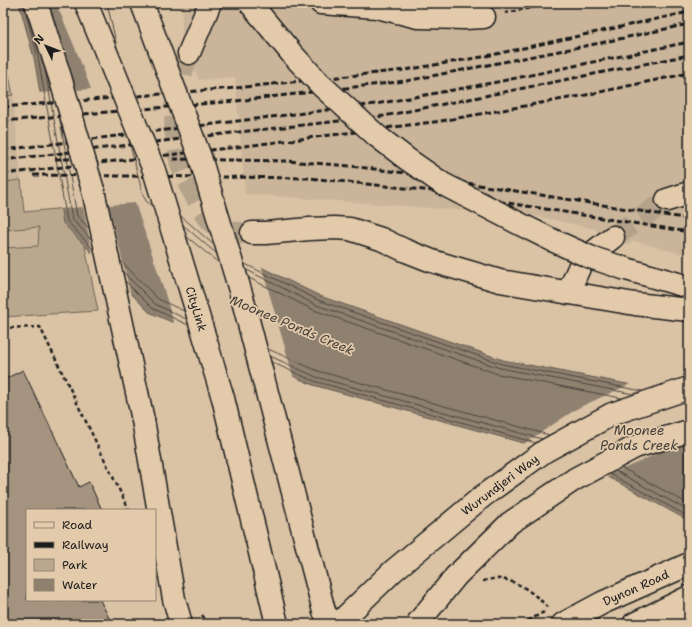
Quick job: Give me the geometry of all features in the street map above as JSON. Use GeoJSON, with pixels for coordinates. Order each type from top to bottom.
{"type":"FeatureCollection","features":[{"type":"Feature","properties":{"kind":"main road"},"geometry":{"type":"LineString","coordinates":[[36,3],[60,77],[93,190],[143,420],[174,599],[181,624]]}},
{"type":"Feature","properties":{"kind":"main road","name":"CityLink"},"geometry":{"type":"LineString","coordinates":[[86,3],[154,170],[223,398],[277,624]]}},
{"type":"Feature","properties":{"kind":"main road"},"geometry":{"type":"LineString","coordinates":[[142,3],[200,157],[242,297],[330,621]]}},
{"type":"Feature","properties":{"kind":"main road"},"geometry":{"type":"LineString","coordinates":[[189,53],[210,3]]}},
{"type":"Feature","properties":{"kind":"main road"},"geometry":{"type":"LineString","coordinates":[[250,3],[293,55],[349,112],[383,141],[443,184],[552,240],[590,257],[689,287]]}},
{"type":"Feature","properties":{"kind":"main road"},"geometry":{"type":"LineString","coordinates":[[322,3],[376,7],[418,17],[464,18],[492,16]]}},
{"type":"Feature","properties":{"kind":"main road"},"geometry":{"type":"LineString","coordinates":[[668,200],[689,193]]}},
{"type":"Feature","properties":{"kind":"main road"},"geometry":{"type":"LineString","coordinates":[[252,233],[334,228],[350,230],[381,239],[432,261],[500,281],[635,304],[689,310]]}},
{"type":"Feature","properties":{"kind":"main road"},"geometry":{"type":"LineString","coordinates":[[568,293],[582,261],[613,237]]}},
{"type":"Feature","properties":{"kind":"main road","name":"Wurundjeri Way"},"geometry":{"type":"LineString","coordinates":[[330,621],[483,496],[545,451],[612,414],[689,388]]}},
{"type":"Feature","properties":{"kind":"main road"},"geometry":{"type":"LineString","coordinates":[[417,624],[456,576],[510,523],[576,479],[635,447],[689,431]]}},
{"type":"Feature","properties":{"kind":"main road","name":"Dynon Road"},"geometry":{"type":"LineString","coordinates":[[556,616],[602,603],[689,564]]}},
{"type":"Feature","properties":{"kind":"main road"},"geometry":{"type":"LineString","coordinates":[[634,624],[689,597]]}},
{"type":"Feature","properties":{"kind":"main road"},"geometry":{"type":"LineString","coordinates":[[666,624],[689,607]]}},
{"type":"Feature","properties":{"kind":"path"},"geometry":{"type":"LineString","coordinates":[[492,16],[556,3]]}},
{"type":"Feature","properties":{"kind":"path"},"geometry":{"type":"LineString","coordinates":[[3,328],[40,327],[129,509]]}},
{"type":"Feature","properties":{"kind":"path"},"geometry":{"type":"LineString","coordinates":[[481,581],[499,579],[515,582],[531,592],[556,616]]}},
{"type":"Feature","properties":{"kind":"path"},"geometry":{"type":"LineString","coordinates":[[522,624],[556,616]]}},
{"type":"Feature","properties":{"kind":"shaded area"},"geometry":{"type":"Polygon","coordinates":[[[182,3],[689,3],[689,256],[635,241],[628,245],[594,229],[536,216],[245,194],[235,77],[199,80],[182,40],[182,3]]]}},
{"type":"Feature","properties":{"kind":"shaded area"},"geometry":{"type":"Polygon","coordinates":[[[13,95],[21,180],[3,182],[3,97],[13,95]]]}},
{"type":"Feature","properties":{"kind":"shaded area"},"geometry":{"type":"Polygon","coordinates":[[[39,227],[37,246],[3,248],[3,230],[39,227]]]}},
{"type":"Feature","properties":{"kind":"green space"},"geometry":{"type":"Polygon","coordinates":[[[3,46],[13,95],[3,97],[3,46]]]}},
{"type":"Feature","properties":{"kind":"green space"},"geometry":{"type":"Polygon","coordinates":[[[21,180],[24,212],[77,207],[98,311],[3,317],[3,248],[38,246],[39,227],[3,230],[3,182],[21,180]]]}},
{"type":"Feature","properties":{"kind":"water","name":"Moonee Ponds Creek"},"geometry":{"type":"Polygon","coordinates":[[[19,3],[111,3],[157,191],[226,250],[320,296],[503,360],[689,396],[689,521],[570,456],[313,385],[149,312],[63,223],[34,58],[19,3]]]}},
{"type":"Feature","properties":{"kind":"pier"},"geometry":{"type":"Polygon","coordinates":[[[47,3],[77,90],[91,89],[56,3],[113,3],[159,190],[227,249],[261,265],[294,379],[174,325],[135,203],[109,205],[131,296],[93,257],[83,207],[59,209],[38,93],[62,91],[47,3]]]}},
{"type":"Feature","properties":{"kind":"pier"},"geometry":{"type":"Polygon","coordinates":[[[632,383],[689,394],[689,442],[665,450],[606,478],[569,458],[522,445],[578,408],[632,383]]]}},
{"type":"Feature","properties":{"kind":"building"},"geometry":{"type":"Polygon","coordinates":[[[23,370],[79,487],[89,482],[102,509],[26,509],[26,601],[100,601],[112,624],[3,624],[3,380],[23,370]]]}},
{"type":"Feature","properties":{"kind":"tunnel"},"geometry":{"type":"LineString","coordinates":[[189,53],[178,85],[175,107],[177,142],[181,165],[199,203],[214,224],[229,232],[252,233]]}},
{"type":"Feature","properties":{"kind":"tunnel"},"geometry":{"type":"LineString","coordinates":[[613,237],[667,200]]}},
{"type":"Feature","properties":{"kind":"railway"},"geometry":{"type":"LineString","coordinates":[[3,107],[235,88],[405,70],[482,57],[689,12]]}},
{"type":"Feature","properties":{"kind":"railway"},"geometry":{"type":"LineString","coordinates":[[3,121],[236,101],[406,81],[689,24]]}},
{"type":"Feature","properties":{"kind":"railway"},"geometry":{"type":"LineString","coordinates":[[3,150],[376,104],[497,82],[689,42]]}},
{"type":"Feature","properties":{"kind":"railway"},"geometry":{"type":"LineString","coordinates":[[3,160],[384,116],[689,55]]}},
{"type":"Feature","properties":{"kind":"railway"},"geometry":{"type":"LineString","coordinates":[[3,174],[237,147],[441,121],[586,95],[689,73]]}},
{"type":"Feature","properties":{"kind":"railway"},"geometry":{"type":"LineString","coordinates":[[55,159],[95,159]]}},
{"type":"Feature","properties":{"kind":"railway"},"geometry":{"type":"LineString","coordinates":[[173,159],[287,161],[351,166],[405,173],[689,219]]}},
{"type":"Feature","properties":{"kind":"railway"},"geometry":{"type":"LineString","coordinates":[[33,175],[309,178],[433,191],[689,232]]}}]}
